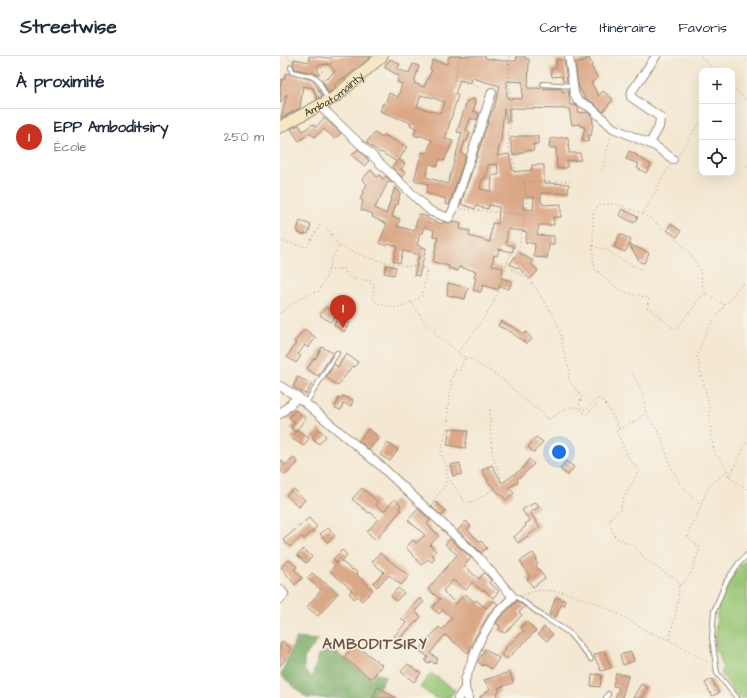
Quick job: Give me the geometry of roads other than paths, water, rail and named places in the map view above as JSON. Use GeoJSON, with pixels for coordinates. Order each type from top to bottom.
{"type":"FeatureCollection","features":[{"type":"Feature","properties":{"kind":"main road","name":"Ambatomainty"},"geometry":{"type":"LineString","coordinates":[[280,127],[335,97],[382,56]]}},
{"type":"Feature","properties":{"kind":"street"},"geometry":{"type":"LineString","coordinates":[[650,143],[659,127],[660,117],[631,97],[632,91],[656,56]]}},
{"type":"Feature","properties":{"kind":"street"},"geometry":{"type":"LineString","coordinates":[[570,59],[574,93],[577,100],[590,107],[613,128],[650,143],[673,159]]}},
{"type":"Feature","properties":{"kind":"street"},"geometry":{"type":"LineString","coordinates":[[324,103],[432,212],[449,218],[454,208],[492,92]]}},
{"type":"Feature","properties":{"kind":"street"},"geometry":{"type":"LineString","coordinates":[[280,386],[306,403],[382,467],[479,558],[515,597],[495,615],[480,640],[465,680],[464,688],[458,698]]}},
{"type":"Feature","properties":{"kind":"street"},"geometry":{"type":"LineString","coordinates":[[280,414],[298,397]]}},
{"type":"Feature","properties":{"kind":"street"},"geometry":{"type":"LineString","coordinates":[[280,589],[284,594],[280,599]]}},
{"type":"Feature","properties":{"kind":"street"},"geometry":{"type":"LineString","coordinates":[[464,688],[468,698]]}},
{"type":"Feature","properties":{"kind":"lane"},"geometry":{"type":"LineString","coordinates":[[291,68],[292,72],[315,77],[318,80],[324,103]]}},
{"type":"Feature","properties":{"kind":"lane"},"geometry":{"type":"LineString","coordinates":[[543,84],[573,86]]}},
{"type":"Feature","properties":{"kind":"lane"},"geometry":{"type":"LineString","coordinates":[[306,403],[338,353]]}},
{"type":"Feature","properties":{"kind":"lane"},"geometry":{"type":"LineString","coordinates":[[737,698],[717,673],[712,638],[714,611],[726,582],[738,562],[747,555]]}},
{"type":"Feature","properties":{"kind":"lane"},"geometry":{"type":"LineString","coordinates":[[515,597],[568,632],[591,659]]}},
{"type":"Feature","properties":{"kind":"place","name":"EPP Amboditsiry"},"geometry":{"type":"Point","coordinates":[343,328]}},
{"type":"Feature","properties":{"kind":"district","name":"AMBODITSIRY"},"geometry":{"type":"Point","coordinates":[375,644]}}]}
